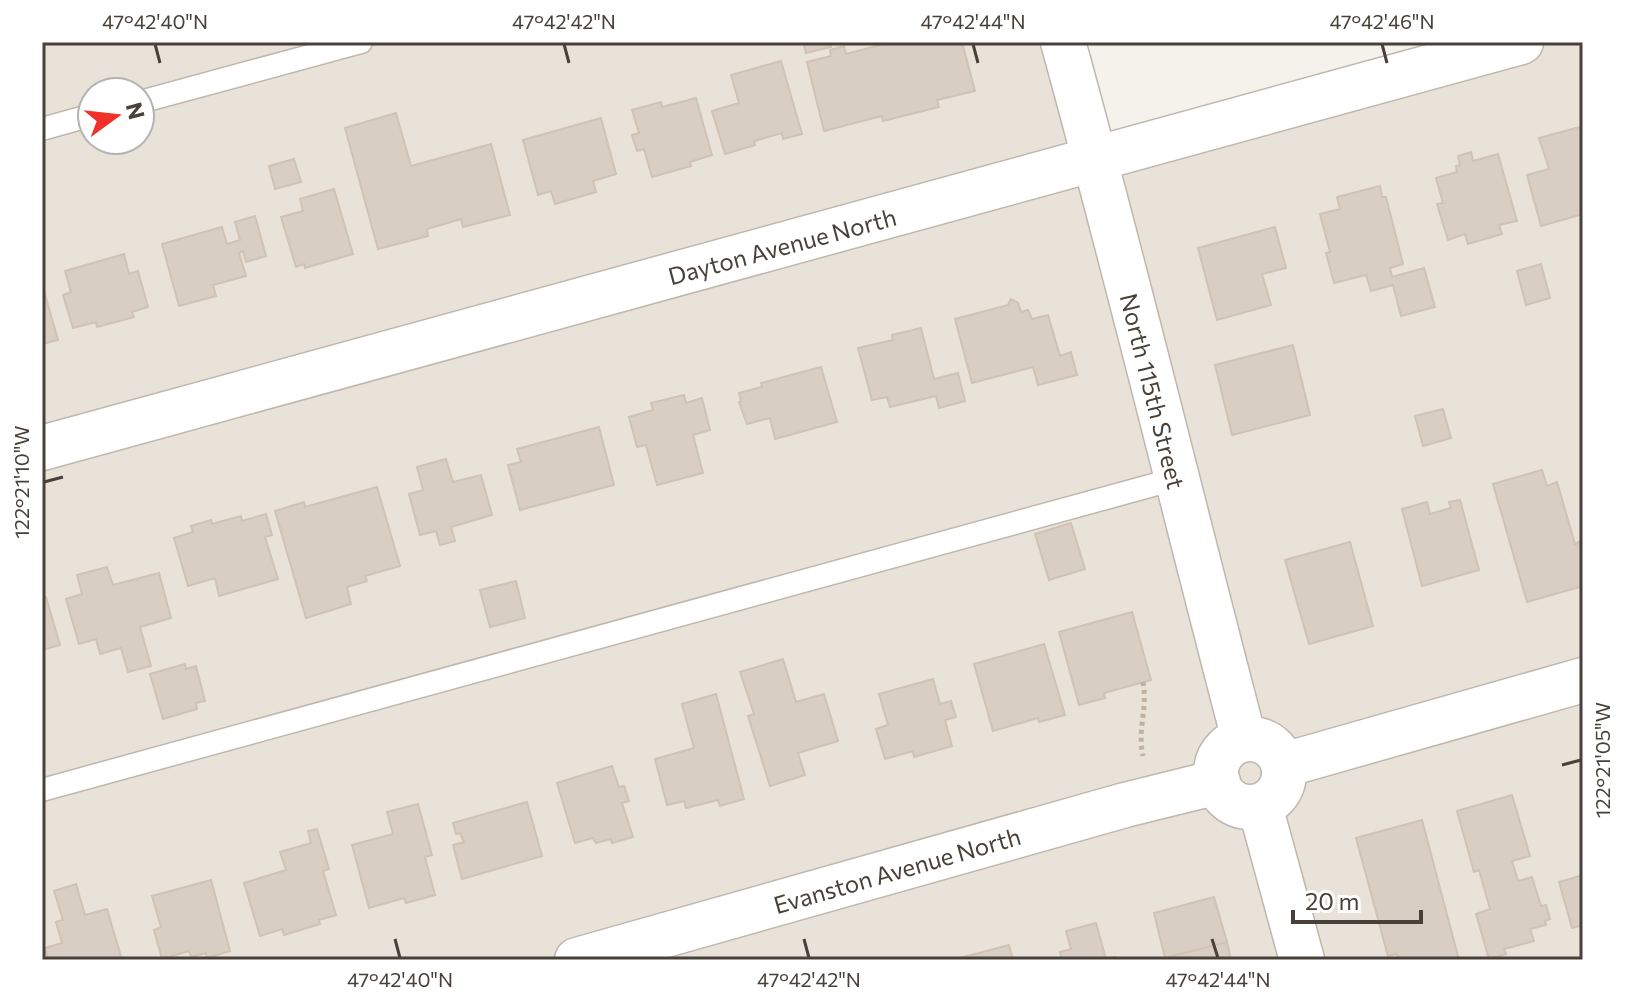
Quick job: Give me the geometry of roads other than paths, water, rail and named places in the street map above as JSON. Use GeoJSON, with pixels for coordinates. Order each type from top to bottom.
{"type":"FeatureCollection","features":[{"type":"Feature","properties":{"kind":"street","name":"North 115th Street"},"geometry":{"type":"LineString","coordinates":[[1063,42],[1244,739]]}},
{"type":"Feature","properties":{"kind":"street","name":"Dayton Avenue North"},"geometry":{"type":"LineString","coordinates":[[42,448],[1521,42]]}},
{"type":"Feature","properties":{"kind":"street"},"geometry":{"type":"LineString","coordinates":[[1284,765],[1583,680]]}},
{"type":"Feature","properties":{"kind":"street"},"geometry":{"type":"LineString","coordinates":[[1244,739],[1261,740],[1271,746],[1284,765],[1282,787],[1276,796],[1260,806],[1235,804],[1226,798],[1218,782],[1216,766],[1221,755],[1228,747],[1244,739]]}},
{"type":"Feature","properties":{"kind":"street","name":"Evanston Avenue North"},"geometry":{"type":"LineString","coordinates":[[577,960],[1218,782]]}},
{"type":"Feature","properties":{"kind":"street"},"geometry":{"type":"LineString","coordinates":[[1260,806],[1302,960]]}},
{"type":"Feature","properties":{"kind":"lane"},"geometry":{"type":"LineString","coordinates":[[156,98],[361,42]]}},
{"type":"Feature","properties":{"kind":"lane"},"geometry":{"type":"LineString","coordinates":[[42,129],[76,119]]}},
{"type":"Feature","properties":{"kind":"lane"},"geometry":{"type":"LineString","coordinates":[[42,790],[1175,479]]}}]}
